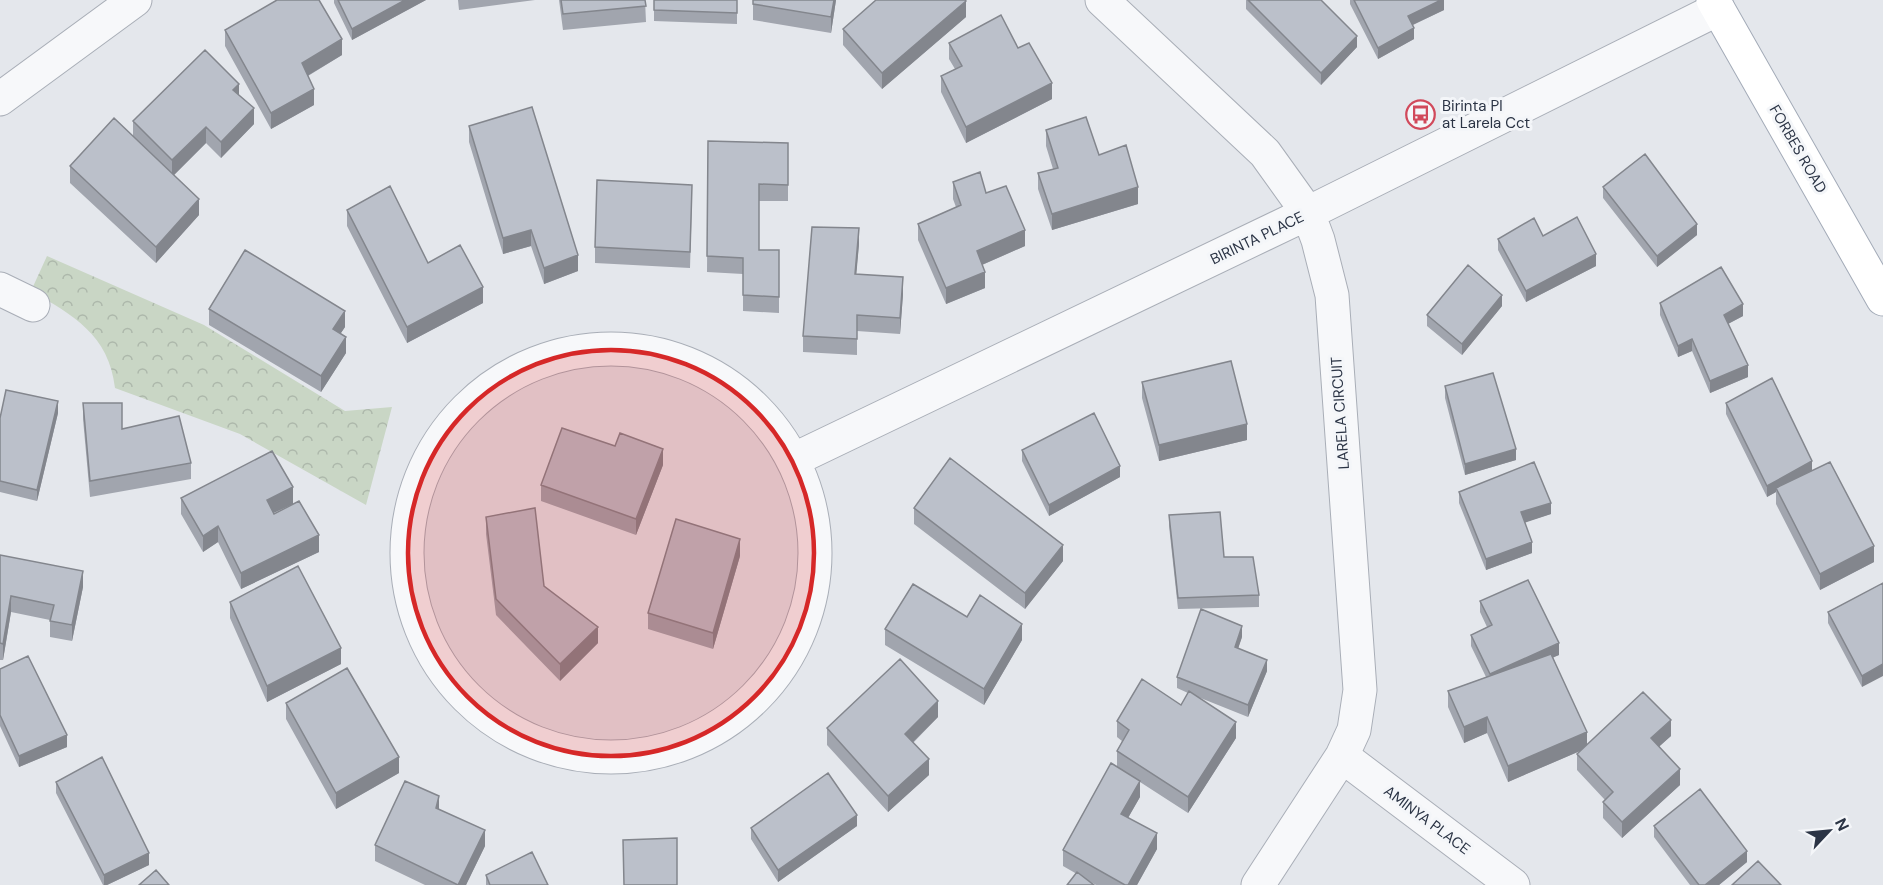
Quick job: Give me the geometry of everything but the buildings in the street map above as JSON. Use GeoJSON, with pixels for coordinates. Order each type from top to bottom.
{"type":"FeatureCollection","features":[{"type":"Feature","properties":{"kind":"main road","name":"FORBES ROAD"},"geometry":{"type":"LineString","coordinates":[[1716,4],[1883,299]]}},
{"type":"Feature","properties":{"kind":"street"},"geometry":{"type":"LineString","coordinates":[[0,99],[135,0]]}},
{"type":"Feature","properties":{"kind":"street","name":"LARELA CIRCUIT"},"geometry":{"type":"LineString","coordinates":[[1101,0],[1265,153],[1308,213],[1318,240],[1332,295],[1360,690],[1354,730],[1342,756],[1258,885]]}},
{"type":"Feature","properties":{"kind":"street","name":"BIRINTA PLACE"},"geometry":{"type":"LineString","coordinates":[[793,460],[1308,213],[1716,4]]}},
{"type":"Feature","properties":{"kind":"street"},"geometry":{"type":"LineString","coordinates":[[0,289],[33,305]]}},
{"type":"Feature","properties":{"kind":"street"},"geometry":{"type":"LineString","coordinates":[[603,349],[649,352],[670,358],[710,374],[731,388],[759,414],[793,460],[806,497],[813,533],[811,583],[801,625],[778,669],[756,697],[729,719],[692,741],[656,752],[606,758],[580,755],[548,747],[502,725],[470,701],[440,664],[428,643],[409,579],[406,556],[411,507],[422,476],[450,427],[479,398],[523,368],[575,351],[603,349]]}},
{"type":"Feature","properties":{"kind":"street","name":"AMINYA PLACE"},"geometry":{"type":"LineString","coordinates":[[1342,756],[1513,885]]}},
{"type":"Feature","properties":{"kind":"highlighted area"},"geometry":{"type":"Polygon","coordinates":[[[575,351],[649,352],[686,363],[731,388],[778,437],[793,460],[813,533],[807,604],[778,669],[756,697],[709,733],[678,747],[632,756],[580,755],[548,747],[486,714],[440,664],[420,620],[409,579],[411,507],[432,453],[450,427],[504,379],[548,358],[575,351]]]}},
{"type":"Feature","properties":{"kind":"green space"},"geometry":{"type":"Polygon","coordinates":[[[47,256],[204,325],[345,411],[392,407],[366,505],[240,434],[115,388],[105,354],[97,340],[74,318],[31,291],[47,256]]]}},
{"type":"Feature","properties":{"kind":"place","name":"Birinta Pl at Larela Cct"},"geometry":{"type":"Point","coordinates":[1421,115]}}]}
